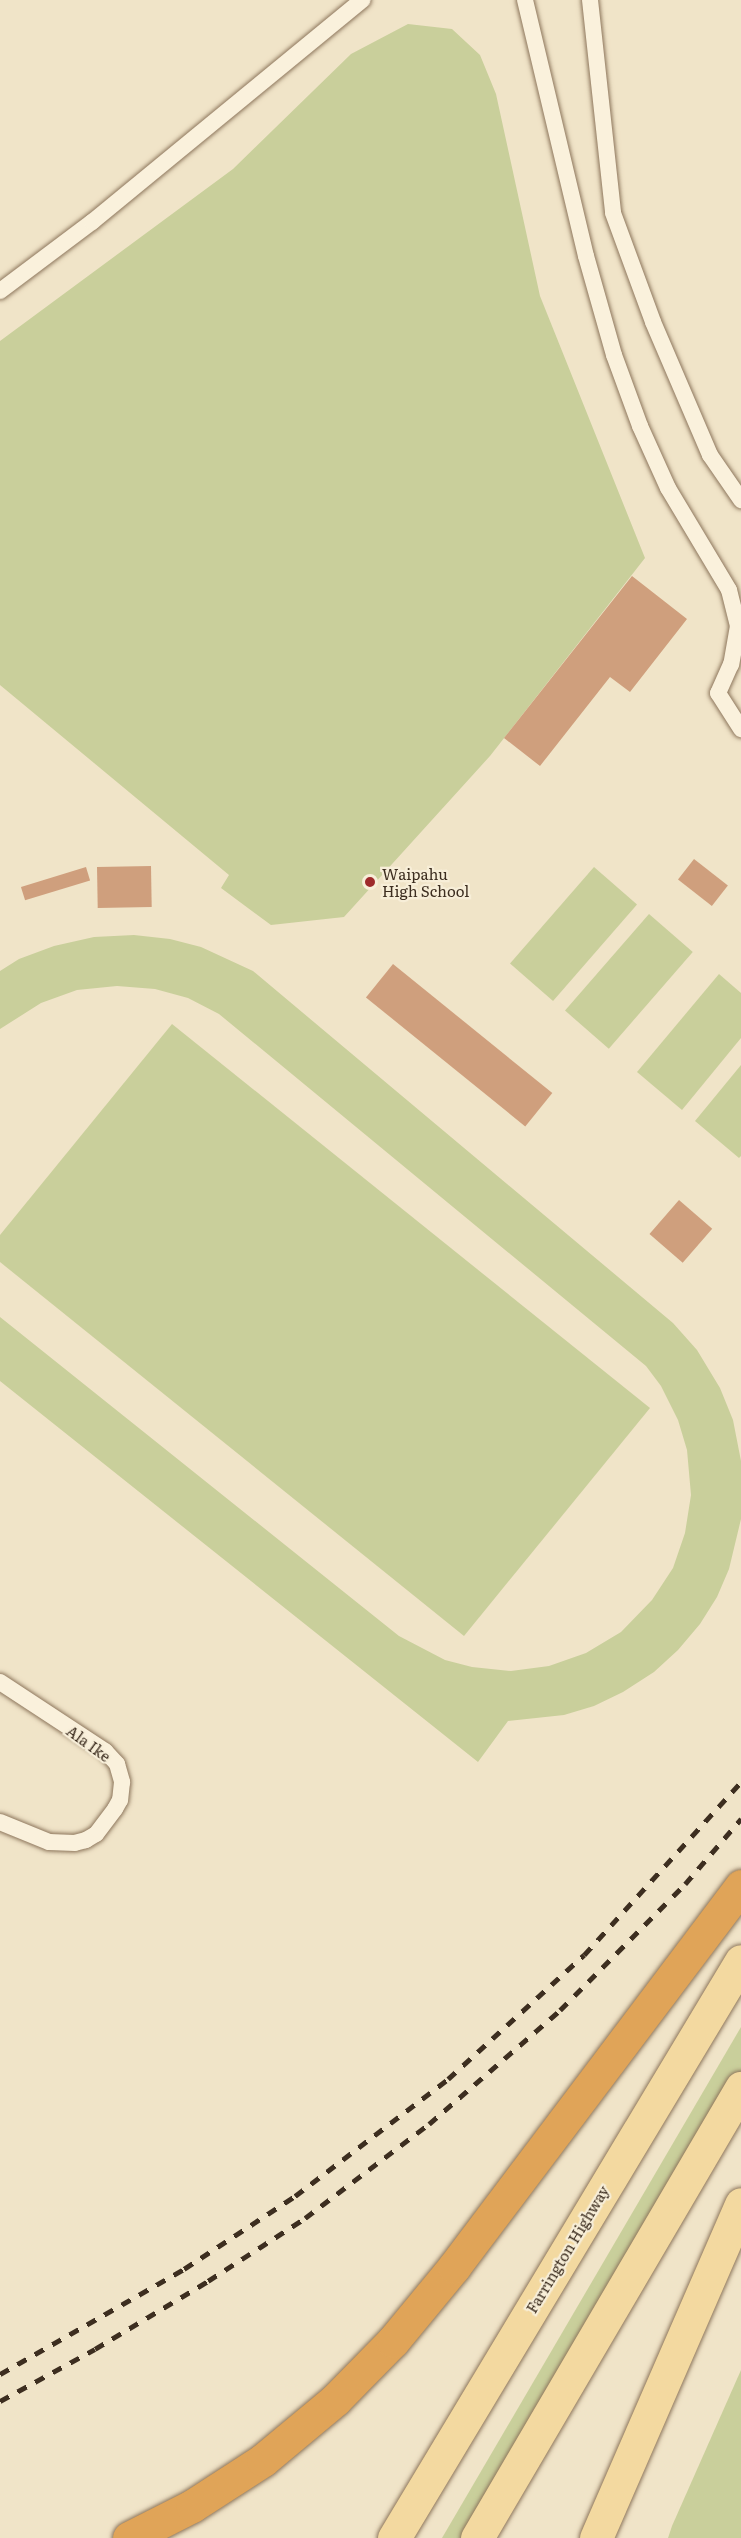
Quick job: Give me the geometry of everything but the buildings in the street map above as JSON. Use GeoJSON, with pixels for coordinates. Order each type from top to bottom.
{"type":"FeatureCollection","features":[{"type":"Feature","properties":{"kind":"highway"},"geometry":{"type":"LineString","coordinates":[[129,2538],[192,2506],[263,2460],[335,2400],[393,2341],[454,2267],[741,1886]]}},
{"type":"Feature","properties":{"kind":"main road","name":"Farrington Highway"},"geometry":{"type":"LineString","coordinates":[[394,2538],[741,1961]]}},
{"type":"Feature","properties":{"kind":"main road"},"geometry":{"type":"LineString","coordinates":[[477,2538],[741,2088]]}},
{"type":"Feature","properties":{"kind":"main road"},"geometry":{"type":"LineString","coordinates":[[596,2538],[741,2204]]}},
{"type":"Feature","properties":{"kind":"lane"},"geometry":{"type":"LineString","coordinates":[[0,291],[92,222],[362,0]]}},
{"type":"Feature","properties":{"kind":"lane"},"geometry":{"type":"LineString","coordinates":[[525,0],[586,256],[614,356],[640,426],[668,488],[729,590],[738,626],[731,663],[718,693],[741,729]]}},
{"type":"Feature","properties":{"kind":"lane"},"geometry":{"type":"LineString","coordinates":[[590,0],[613,213],[653,322],[710,455],[741,500]]}},
{"type":"Feature","properties":{"kind":"lane","name":"Ala Ike"},"geometry":{"type":"LineString","coordinates":[[0,1682],[105,1751],[117,1764],[122,1782],[120,1800],[115,1809],[96,1834],[86,1840],[75,1843],[49,1842],[0,1822]]}},
{"type":"Feature","properties":{"kind":"green space"},"geometry":{"type":"Polygon","coordinates":[[[408,24],[452,29],[480,55],[496,94],[540,296],[645,558],[490,756],[344,917],[271,925],[221,888],[229,875],[0,685],[0,341],[233,169],[351,54],[408,24]]]}},
{"type":"Feature","properties":{"kind":"green space"},"geometry":{"type":"Polygon","coordinates":[[[594,867],[637,904],[553,1001],[510,964],[594,867]]]}},
{"type":"Feature","properties":{"kind":"green space"},"geometry":{"type":"Polygon","coordinates":[[[649,914],[693,952],[609,1049],[565,1011],[649,914]]]}},
{"type":"Feature","properties":{"kind":"green space"},"geometry":{"type":"Polygon","coordinates":[[[134,935],[170,939],[201,947],[253,971],[673,1323],[697,1350],[720,1388],[733,1420],[741,1461],[741,1519],[729,1569],[717,1597],[700,1624],[678,1650],[654,1672],[623,1692],[594,1706],[564,1715],[508,1721],[478,1762],[0,1381],[0,1317],[399,1636],[445,1660],[472,1667],[511,1671],[549,1666],[586,1653],[621,1632],[652,1600],[673,1568],[685,1533],[691,1495],[687,1450],[678,1420],[661,1386],[646,1366],[219,1014],[188,998],[155,989],[117,986],[77,990],[41,1003],[0,1029],[0,971],[19,959],[54,946],[94,937],[134,935]]]}},
{"type":"Feature","properties":{"kind":"green space"},"geometry":{"type":"Polygon","coordinates":[[[719,974],[741,993],[741,1038],[682,1110],[637,1072],[719,974]]]}},
{"type":"Feature","properties":{"kind":"green space"},"geometry":{"type":"Polygon","coordinates":[[[172,1024],[650,1408],[464,1636],[0,1262],[0,1235],[172,1024]]]}},
{"type":"Feature","properties":{"kind":"green space"},"geometry":{"type":"Polygon","coordinates":[[[741,1065],[741,1156],[739,1158],[695,1121],[741,1065]]]}},
{"type":"Feature","properties":{"kind":"green space"},"geometry":{"type":"Polygon","coordinates":[[[741,2027],[741,2074],[465,2538],[442,2538],[741,2027]]]}},
{"type":"Feature","properties":{"kind":"green space"},"geometry":{"type":"Polygon","coordinates":[[[741,2370],[741,2538],[668,2538],[672,2526],[741,2370]]]}},
{"type":"Feature","properties":{"kind":"railway"},"geometry":{"type":"LineString","coordinates":[[0,2374],[184,2269],[295,2196],[448,2079],[584,1955],[741,1782]]}},
{"type":"Feature","properties":{"kind":"railway"},"geometry":{"type":"LineString","coordinates":[[0,2401],[95,2349],[208,2281],[305,2218],[429,2124],[560,2010],[685,1884],[741,1819]]}},
{"type":"Feature","properties":{"kind":"place","name":"Waipahu High School"},"geometry":{"type":"Point","coordinates":[370,882]}}]}
